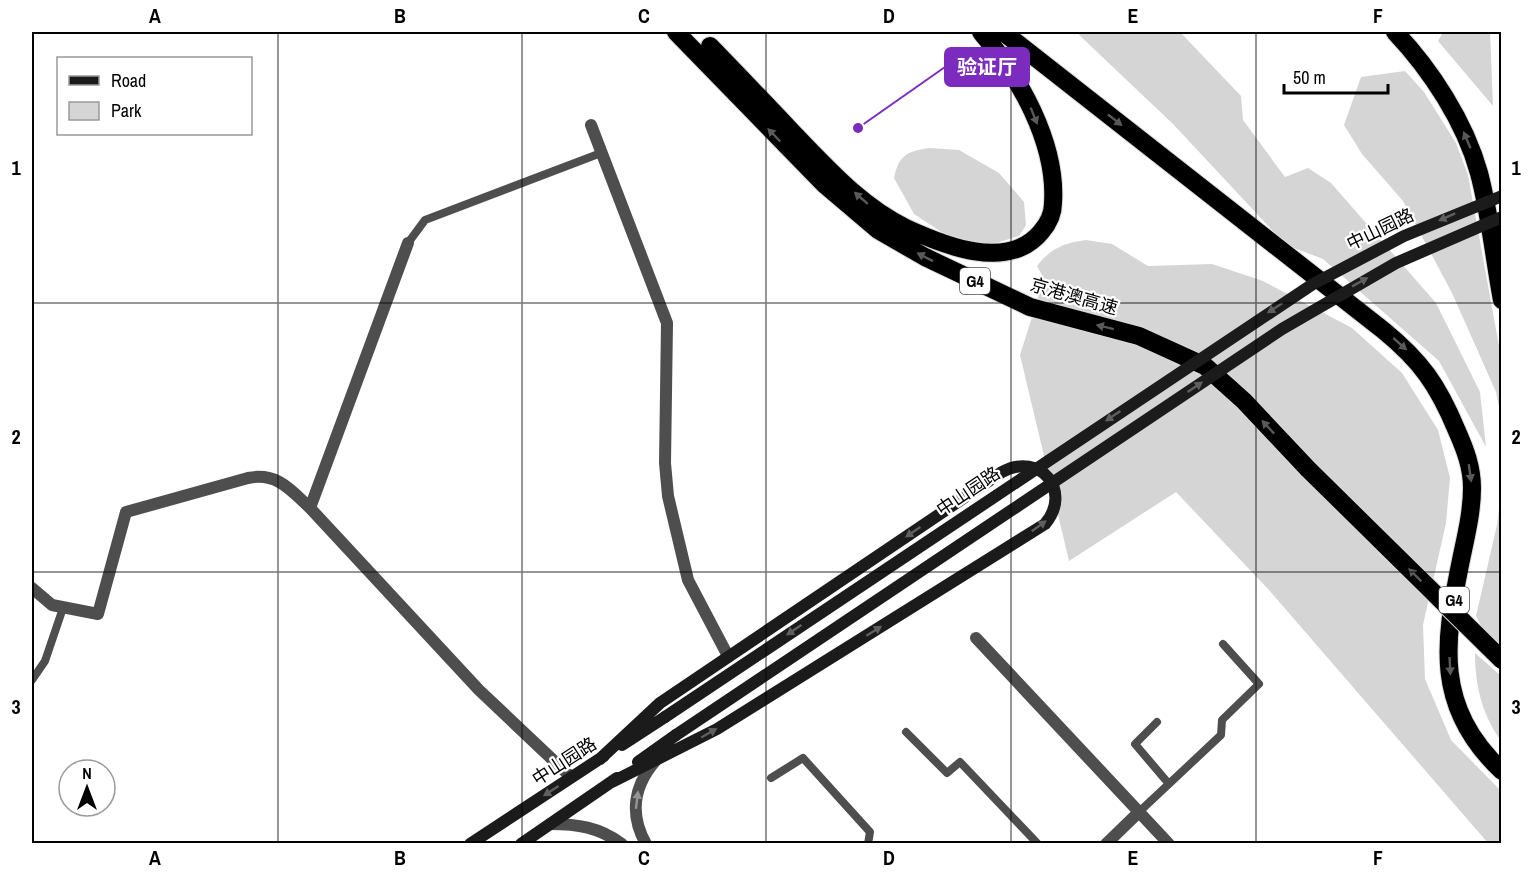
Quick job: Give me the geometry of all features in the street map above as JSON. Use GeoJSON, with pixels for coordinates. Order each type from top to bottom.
{"type":"FeatureCollection","features":[{"type":"Feature","properties":{"kind":"highway","name":"京港澳高速"},"geometry":{"type":"LineString","coordinates":[[676,32],[825,185],[878,230],[925,257],[1030,307],[1139,336],[1205,366],[1244,401],[1308,470],[1502,660]]}},
{"type":"Feature","properties":{"kind":"highway"},"geometry":{"type":"LineString","coordinates":[[706,39],[841,181],[883,216],[933,239],[988,252],[1015,249],[1037,236],[1051,215],[1053,196],[1045,149],[1022,87],[1003,57],[981,32]]}},
{"type":"Feature","properties":{"kind":"highway","name":"G4"},"geometry":{"type":"LineString","coordinates":[[1003,32],[1392,337],[1417,360],[1437,386],[1470,465],[1472,486],[1469,519],[1451,614],[1451,685],[1460,717],[1468,732],[1502,771]]}},
{"type":"Feature","properties":{"kind":"highway"},"geometry":{"type":"LineString","coordinates":[[1395,32],[1422,64],[1464,132],[1472,151],[1482,188],[1502,300]]}},
{"type":"Feature","properties":{"kind":"highway"},"geometry":{"type":"LineString","coordinates":[[706,39],[739,98]]}},
{"type":"Feature","properties":{"kind":"main road","name":"中山园路"},"geometry":{"type":"LineString","coordinates":[[470,843],[665,717],[1313,284],[1404,236],[1502,196]]}},
{"type":"Feature","properties":{"kind":"main road","name":"中山园路"},"geometry":{"type":"LineString","coordinates":[[521,843],[612,782],[676,735],[1282,329],[1396,263],[1502,217]]}},
{"type":"Feature","properties":{"kind":"main road"},"geometry":{"type":"LineString","coordinates":[[600,759],[660,703],[1010,468],[1018,466],[1035,468],[1042,472],[1053,485],[1056,501],[1054,510],[1045,524],[736,717],[612,782]]}},
{"type":"Feature","properties":{"kind":"street"},"geometry":{"type":"LineString","coordinates":[[591,125],[667,323],[665,463],[668,496],[688,580],[728,656]]}},
{"type":"Feature","properties":{"kind":"street"},"geometry":{"type":"LineString","coordinates":[[310,508],[408,243]]}},
{"type":"Feature","properties":{"kind":"street"},"geometry":{"type":"LineString","coordinates":[[32,588],[45,601],[63,608],[98,614],[126,512],[248,478],[265,476],[280,481],[310,508],[479,690],[571,777]]}},
{"type":"Feature","properties":{"kind":"street"},"geometry":{"type":"LineString","coordinates":[[976,638],[1169,843]]}},
{"type":"Feature","properties":{"kind":"street"},"geometry":{"type":"LineString","coordinates":[[646,843],[636,819],[635,803],[645,773],[657,760]]}},
{"type":"Feature","properties":{"kind":"street"},"geometry":{"type":"LineString","coordinates":[[1106,843],[1140,812]]}},
{"type":"Feature","properties":{"kind":"street"},"geometry":{"type":"LineString","coordinates":[[550,824],[572,824],[593,828],[622,843]]}},
{"type":"Feature","properties":{"kind":"lane"},"geometry":{"type":"LineString","coordinates":[[408,243],[425,220],[602,153]]}},
{"type":"Feature","properties":{"kind":"lane"},"geometry":{"type":"LineString","coordinates":[[32,680],[45,661],[63,608]]}},
{"type":"Feature","properties":{"kind":"lane"},"geometry":{"type":"LineString","coordinates":[[1140,812],[1221,735],[1222,720],[1258,684],[1224,644]]}},
{"type":"Feature","properties":{"kind":"lane"},"geometry":{"type":"LineString","coordinates":[[1157,722],[1135,744],[1169,784]]}},
{"type":"Feature","properties":{"kind":"lane"},"geometry":{"type":"LineString","coordinates":[[906,732],[947,773],[960,762],[1038,843]]}},
{"type":"Feature","properties":{"kind":"lane"},"geometry":{"type":"LineString","coordinates":[[771,778],[803,758],[870,832],[868,843]]}},
{"type":"Feature","properties":{"kind":"green space"},"geometry":{"type":"Polygon","coordinates":[[[1076,32],[1180,32],[1241,96],[1243,120],[1285,177],[1308,168],[1331,183],[1436,303],[1480,392],[1486,447],[1439,361],[1323,259],[1286,245],[1173,124],[1076,32]]]}},
{"type":"Feature","properties":{"kind":"green space"},"geometry":{"type":"Polygon","coordinates":[[[1443,32],[1490,32],[1493,106],[1438,41],[1443,32]]]}},
{"type":"Feature","properties":{"kind":"green space"},"geometry":{"type":"Polygon","coordinates":[[[1405,71],[1424,92],[1456,143],[1468,175],[1501,357],[1501,418],[1496,392],[1452,293],[1403,201],[1362,154],[1344,125],[1361,77],[1405,71]]]}},
{"type":"Feature","properties":{"kind":"green space"},"geometry":{"type":"Polygon","coordinates":[[[930,148],[959,150],[999,173],[1024,202],[1026,225],[1019,236],[990,245],[952,239],[914,214],[894,178],[898,164],[905,156],[930,148]]]}},
{"type":"Feature","properties":{"kind":"green space"},"geometry":{"type":"Polygon","coordinates":[[[1086,240],[1112,244],[1148,266],[1212,264],[1263,281],[1352,328],[1402,373],[1438,430],[1450,478],[1446,523],[1423,625],[1425,679],[1451,740],[1501,791],[1501,843],[1488,843],[1268,589],[1176,492],[1069,561],[1020,355],[1044,279],[1037,266],[1058,247],[1086,240]]]}},
{"type":"Feature","properties":{"kind":"green space"},"geometry":{"type":"Polygon","coordinates":[[[1501,493],[1501,648],[1483,630],[1476,616],[1497,525],[1501,493]]]}},
{"type":"Feature","properties":{"kind":"green space"},"geometry":{"type":"Polygon","coordinates":[[[1475,653],[1501,676],[1501,741],[1484,710],[1476,677],[1475,653]]]}},
{"type":"Feature","properties":{"kind":"place","name":"验证厅"},"geometry":{"type":"Point","coordinates":[858,128]}}]}
